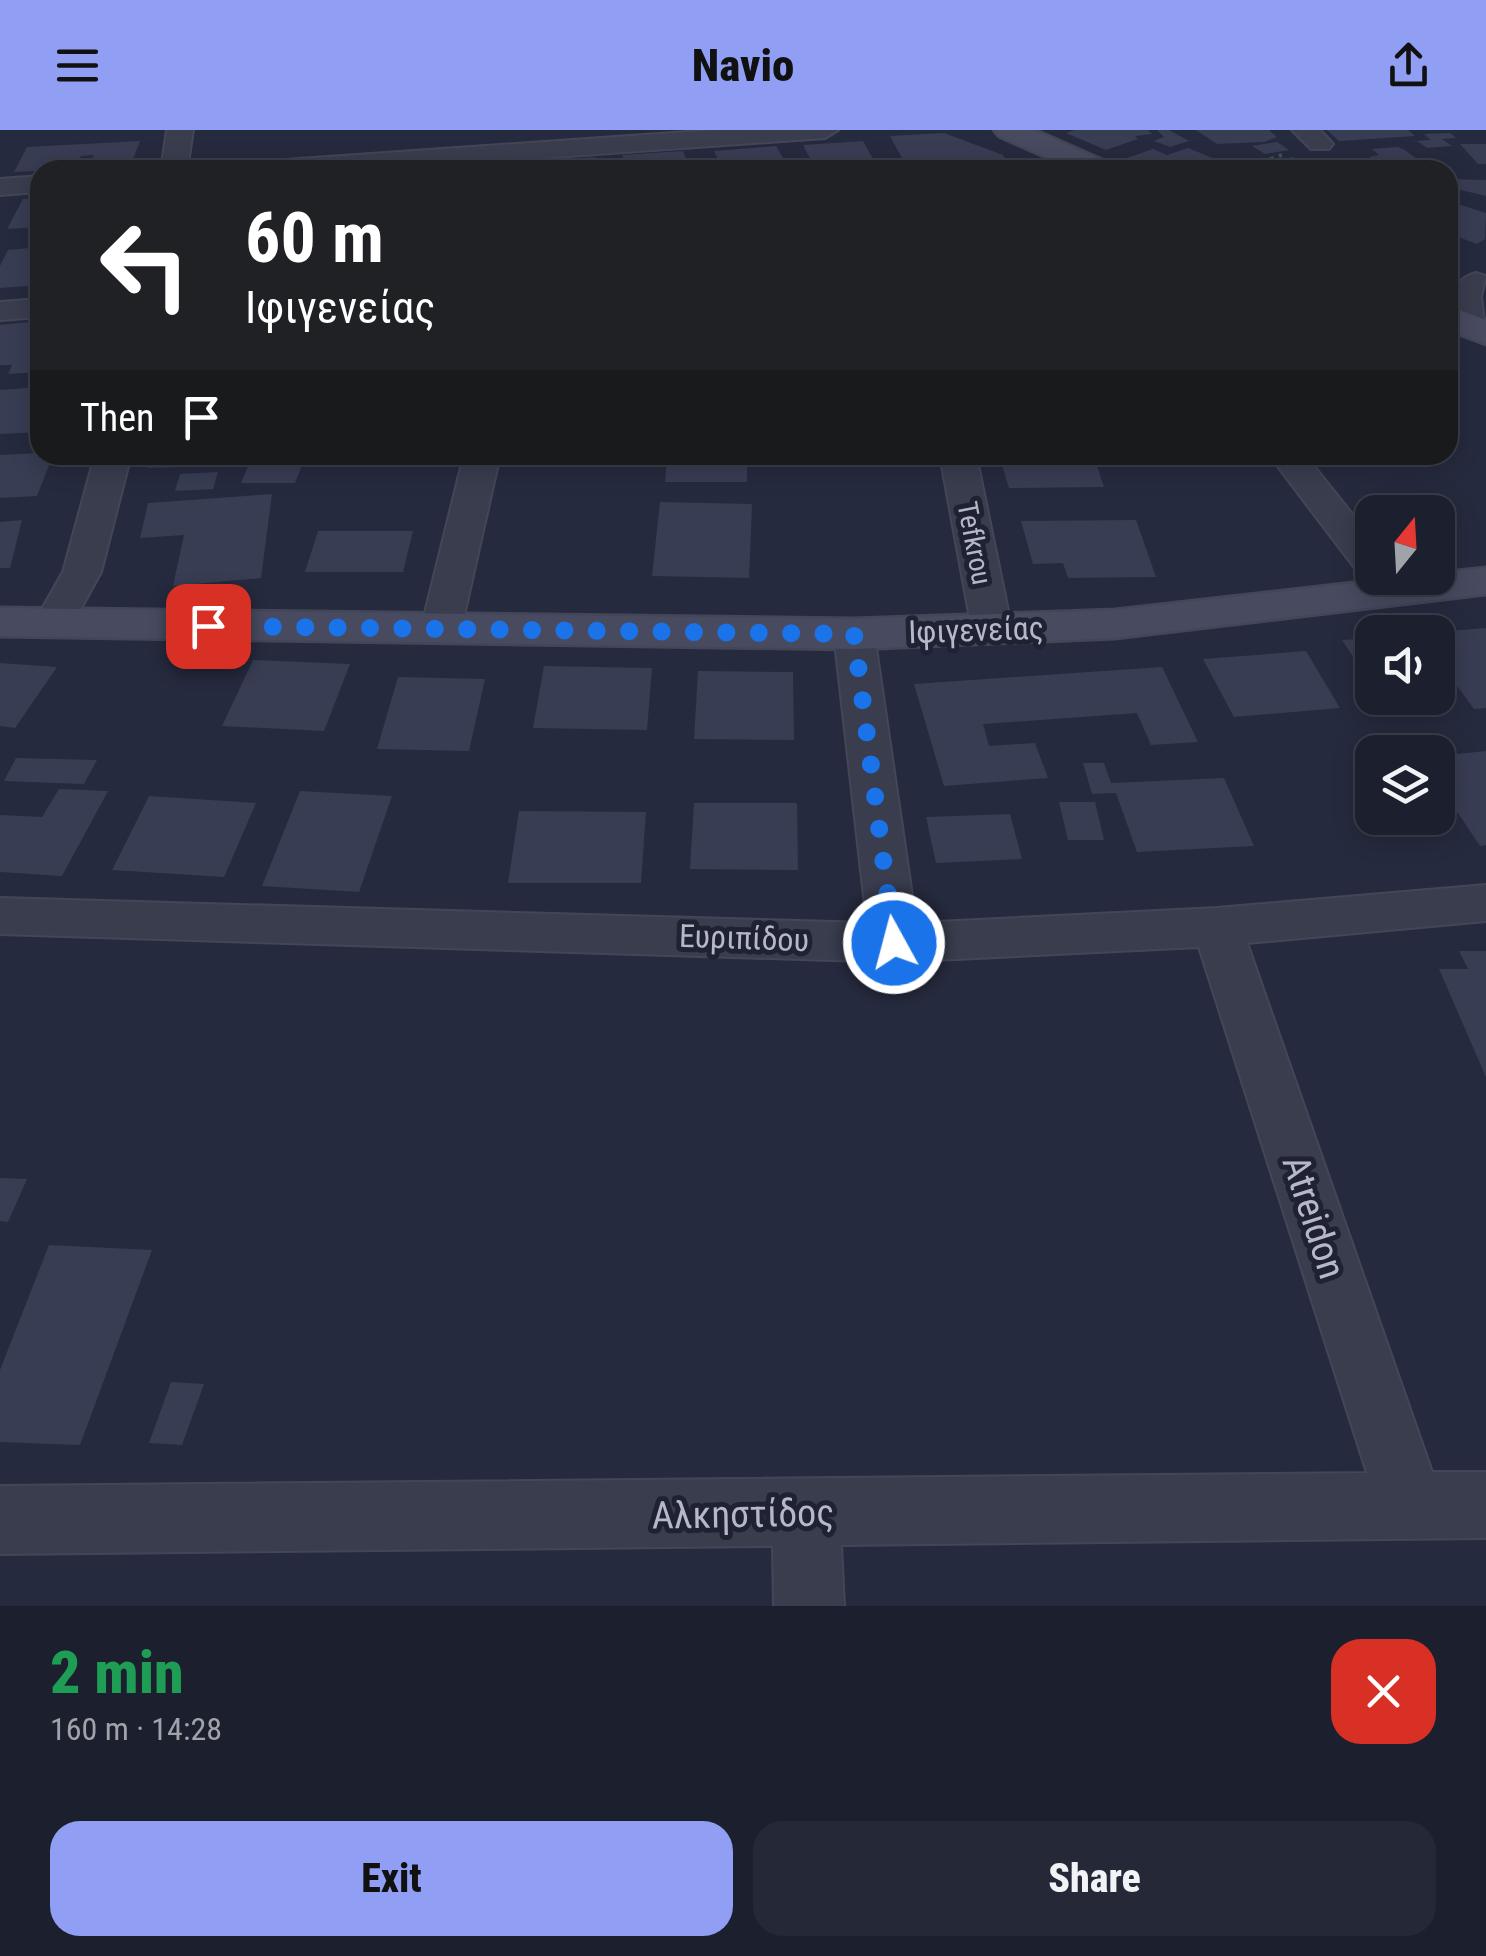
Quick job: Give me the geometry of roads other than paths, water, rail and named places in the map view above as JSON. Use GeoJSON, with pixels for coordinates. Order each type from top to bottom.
{"type":"FeatureCollection","features":[{"type":"Feature","properties":{"kind":"street"},"geometry":{"type":"LineString","coordinates":[[176,160],[180,130]]}},
{"type":"Feature","properties":{"kind":"street"},"geometry":{"type":"LineString","coordinates":[[398,160],[825,130]]}},
{"type":"Feature","properties":{"kind":"street"},"geometry":{"type":"LineString","coordinates":[[1009,130],[1077,160]]}},
{"type":"Feature","properties":{"kind":"street"},"geometry":{"type":"LineString","coordinates":[[0,187],[30,185]]}},
{"type":"Feature","properties":{"kind":"street"},"geometry":{"type":"LineString","coordinates":[[1470,282],[1466,306],[1486,331]]}},
{"type":"Feature","properties":{"kind":"street"},"geometry":{"type":"LineString","coordinates":[[0,311],[30,309]]}},
{"type":"Feature","properties":{"kind":"street"},"geometry":{"type":"LineString","coordinates":[[1458,321],[1486,331]]}},
{"type":"Feature","properties":{"kind":"street"},"geometry":{"type":"LineString","coordinates":[[54,624],[82,572],[110,465]]}},
{"type":"Feature","properties":{"kind":"street"},"geometry":{"type":"LineString","coordinates":[[441,629],[480,465]]}},
{"type":"Feature","properties":{"kind":"street","name":"Tefkrou"},"geometry":{"type":"LineString","coordinates":[[960,465],[992,630]]}},
{"type":"Feature","properties":{"kind":"street"},"geometry":{"type":"LineString","coordinates":[[1295,465],[1355,541]]}},
{"type":"Feature","properties":{"kind":"street","name":"Ιφιγενείας"},"geometry":{"type":"LineString","coordinates":[[1455,577],[1480,577]]}},
{"type":"Feature","properties":{"kind":"street","name":"Ιφιγενείας"},"geometry":{"type":"LineString","coordinates":[[0,622],[854,634],[992,630],[1219,615],[1355,585]]}},
{"type":"Feature","properties":{"kind":"street"},"geometry":{"type":"LineString","coordinates":[[854,634],[894,943]]}},
{"type":"Feature","properties":{"kind":"street","name":"Ευριπίδου"},"geometry":{"type":"LineString","coordinates":[[0,916],[894,943],[1217,927],[1486,903]]}},
{"type":"Feature","properties":{"kind":"street","name":"Atreidon"},"geometry":{"type":"LineString","coordinates":[[1217,927],[1411,1507]]}},
{"type":"Feature","properties":{"kind":"street","name":"Αλκηστίδος"},"geometry":{"type":"LineString","coordinates":[[0,1520],[1486,1505]]}},
{"type":"Feature","properties":{"kind":"street"},"geometry":{"type":"LineString","coordinates":[[806,1513],[809,1606]]}}]}
